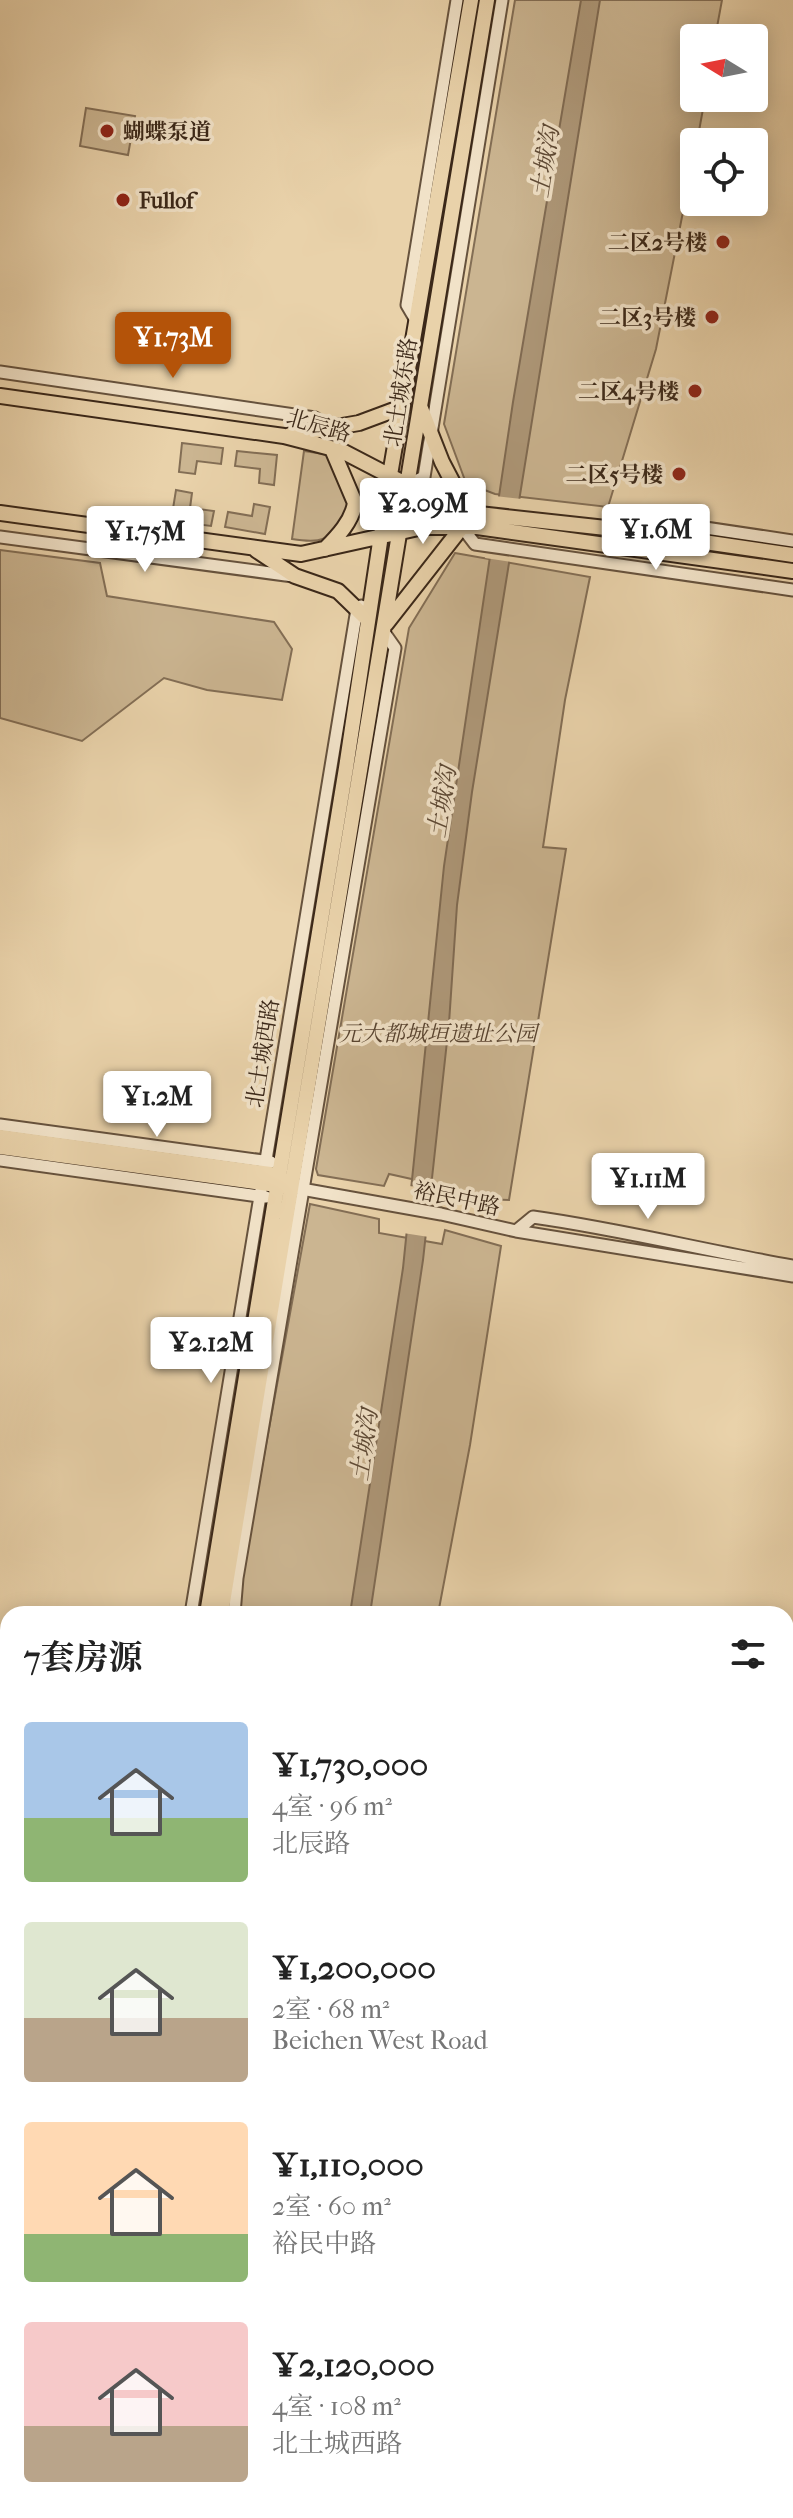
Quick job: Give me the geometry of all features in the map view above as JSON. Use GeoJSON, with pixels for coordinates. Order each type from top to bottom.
{"type":"FeatureCollection","features":[{"type":"Feature","properties":{"kind":"main road","name":"北土城东路"},"geometry":{"type":"LineString","coordinates":[[381,536],[471,0]]}},
{"type":"Feature","properties":{"kind":"main road","name":"北土城东路"},"geometry":{"type":"LineString","coordinates":[[407,485],[420,406],[445,159],[487,0]]}},
{"type":"Feature","properties":{"kind":"main road","name":"北辰路"},"geometry":{"type":"LineString","coordinates":[[0,396],[284,436],[342,451],[471,519],[523,535],[615,529],[793,555]]}},
{"type":"Feature","properties":{"kind":"main road"},"geometry":{"type":"LineString","coordinates":[[383,629],[471,519],[442,462],[420,406]]}},
{"type":"Feature","properties":{"kind":"main road"},"geometry":{"type":"LineString","coordinates":[[284,436],[359,423],[402,407]]}},
{"type":"Feature","properties":{"kind":"main road"},"geometry":{"type":"LineString","coordinates":[[325,549],[346,525],[354,512],[355,503],[332,449]]}},
{"type":"Feature","properties":{"kind":"main road","name":"北土城西路"},"geometry":{"type":"LineString","coordinates":[[222,1606],[276,1181],[383,629],[407,485]]}},
{"type":"Feature","properties":{"kind":"main road","name":"北辰路"},"geometry":{"type":"LineString","coordinates":[[0,513],[301,554],[471,519]]}},
{"type":"Feature","properties":{"kind":"main road"},"geometry":{"type":"LineString","coordinates":[[523,535],[793,571]]}},
{"type":"Feature","properties":{"kind":"main road","name":"北土城西路"},"geometry":{"type":"LineString","coordinates":[[208,1606],[276,1181],[339,815],[381,536]]}},
{"type":"Feature","properties":{"kind":"main road"},"geometry":{"type":"LineString","coordinates":[[252,548],[295,576],[338,591],[368,620]]}},
{"type":"Feature","properties":{"kind":"main road"},"geometry":{"type":"LineString","coordinates":[[0,1137],[276,1181]]}},
{"type":"Feature","properties":{"kind":"main road"},"geometry":{"type":"LineString","coordinates":[[0,1147],[138,1172],[276,1181]]}},
{"type":"Feature","properties":{"kind":"street","name":"北土城东路"},"geometry":{"type":"LineString","coordinates":[[445,159],[457,0]]}},
{"type":"Feature","properties":{"kind":"street","name":"北土城东路"},"geometry":{"type":"LineString","coordinates":[[407,485],[424,477],[502,0]]}},
{"type":"Feature","properties":{"kind":"street","name":"北辰路"},"geometry":{"type":"LineString","coordinates":[[0,372],[315,418],[330,428]]}},
{"type":"Feature","properties":{"kind":"street"},"geometry":{"type":"LineString","coordinates":[[471,519],[475,544],[523,535]]}},
{"type":"Feature","properties":{"kind":"street","name":"北辰路"},"geometry":{"type":"LineString","coordinates":[[615,529],[645,519],[793,541]]}},
{"type":"Feature","properties":{"kind":"street","name":"北辰路"},"geometry":{"type":"LineString","coordinates":[[523,535],[793,590]]}},
{"type":"Feature","properties":{"kind":"street"},"geometry":{"type":"LineString","coordinates":[[0,537],[295,576]]}},
{"type":"Feature","properties":{"kind":"street"},"geometry":{"type":"LineString","coordinates":[[357,609],[371,601]]}},
{"type":"Feature","properties":{"kind":"street","name":"北土城西路"},"geometry":{"type":"LineString","coordinates":[[235,1606],[276,1181],[357,609]]}},
{"type":"Feature","properties":{"kind":"street","name":"裕民中路"},"geometry":{"type":"LineString","coordinates":[[0,1125],[516,1231],[793,1276]]}},
{"type":"Feature","properties":{"kind":"street"},"geometry":{"type":"LineString","coordinates":[[0,1160],[138,1172]]}},
{"type":"Feature","properties":{"kind":"street","name":"北土城西路"},"geometry":{"type":"LineString","coordinates":[[193,1606],[276,1181]]}},
{"type":"Feature","properties":{"kind":"street","name":"裕民中路"},"geometry":{"type":"LineString","coordinates":[[516,1231],[533,1217],[793,1266]]}},
{"type":"Feature","properties":{"kind":"green space"},"geometry":{"type":"Polygon","coordinates":[[[515,0],[722,0],[718,24],[680,24],[680,112],[702,112],[700,128],[680,128],[682,216],[656,349],[608,507],[495,494],[466,483],[444,424],[515,0]]]}},
{"type":"Feature","properties":{"kind":"green space","name":"蝴蝶泵道"},"geometry":{"type":"Polygon","coordinates":[[[86,108],[135,116],[128,155],[80,146],[86,108]]]}},
{"type":"Feature","properties":{"kind":"green space"},"geometry":{"type":"Polygon","coordinates":[[[182,443],[223,448],[221,464],[197,461],[195,474],[179,472],[182,443]]]}},
{"type":"Feature","properties":{"kind":"green space"},"geometry":{"type":"Polygon","coordinates":[[[237,451],[277,455],[274,485],[259,483],[260,469],[235,466],[237,451]]]}},
{"type":"Feature","properties":{"kind":"green space"},"geometry":{"type":"Polygon","coordinates":[[[304,451],[333,458],[351,511],[332,533],[321,540],[292,539],[304,451]]]}},
{"type":"Feature","properties":{"kind":"green space"},"geometry":{"type":"Polygon","coordinates":[[[176,490],[192,493],[190,508],[214,511],[211,526],[171,521],[176,490]]]}},
{"type":"Feature","properties":{"kind":"green space"},"geometry":{"type":"Polygon","coordinates":[[[254,504],[270,507],[265,534],[225,527],[228,512],[252,516],[254,504]]]}},
{"type":"Feature","properties":{"kind":"green space"},"geometry":{"type":"Polygon","coordinates":[[[0,550],[100,563],[107,596],[274,622],[292,649],[282,700],[207,690],[164,678],[82,741],[0,718],[0,550]]]}},
{"type":"Feature","properties":{"kind":"green space","name":"元大都城垣遗址公园"},"geometry":{"type":"Polygon","coordinates":[[[455,553],[590,577],[565,700],[543,847],[566,849],[509,1200],[450,1198],[452,1188],[389,1174],[384,1186],[318,1175],[316,1169],[409,628],[455,553]]]}},
{"type":"Feature","properties":{"kind":"green space"},"geometry":{"type":"Polygon","coordinates":[[[310,1204],[379,1219],[379,1233],[442,1244],[445,1230],[501,1246],[470,1445],[440,1606],[240,1606],[243,1571],[310,1204]]]}},
{"type":"Feature","properties":{"kind":"shaded area"},"geometry":{"type":"Polygon","coordinates":[[[581,0],[600,0],[472,792],[457,905],[449,1023],[423,1260],[371,1606],[351,1606],[403,1268],[444,866],[513,402],[581,0]]]}},
{"type":"Feature","properties":{"kind":"pier"},"geometry":{"type":"Polygon","coordinates":[[[495,496],[522,499],[512,562],[485,558],[495,496]]]}},
{"type":"Feature","properties":{"kind":"pier"},"geometry":{"type":"Polygon","coordinates":[[[409,1186],[435,1189],[429,1237],[403,1233],[409,1186]]]}},
{"type":"Feature","properties":{"kind":"place","name":"蝴蝶泵道"},"geometry":{"type":"Point","coordinates":[107,131]}},
{"type":"Feature","properties":{"kind":"place","name":"Fullof"},"geometry":{"type":"Point","coordinates":[123,200]}},
{"type":"Feature","properties":{"kind":"place","name":"二区2号楼"},"geometry":{"type":"Point","coordinates":[723,242]}},
{"type":"Feature","properties":{"kind":"place","name":"二区3号楼"},"geometry":{"type":"Point","coordinates":[712,317]}},
{"type":"Feature","properties":{"kind":"place","name":"二区4号楼"},"geometry":{"type":"Point","coordinates":[695,391]}},
{"type":"Feature","properties":{"kind":"place","name":"二区5号楼"},"geometry":{"type":"Point","coordinates":[679,474]}},
{"type":"Feature","properties":{"kind":"water label","name":"土城沟"},"geometry":{"type":"Point","coordinates":[545,162]}},
{"type":"Feature","properties":{"kind":"water label","name":"土城沟"},"geometry":{"type":"Point","coordinates":[442,802]}},
{"type":"Feature","properties":{"kind":"water label","name":"土城沟"},"geometry":{"type":"Point","coordinates":[364,1445]}}]}
